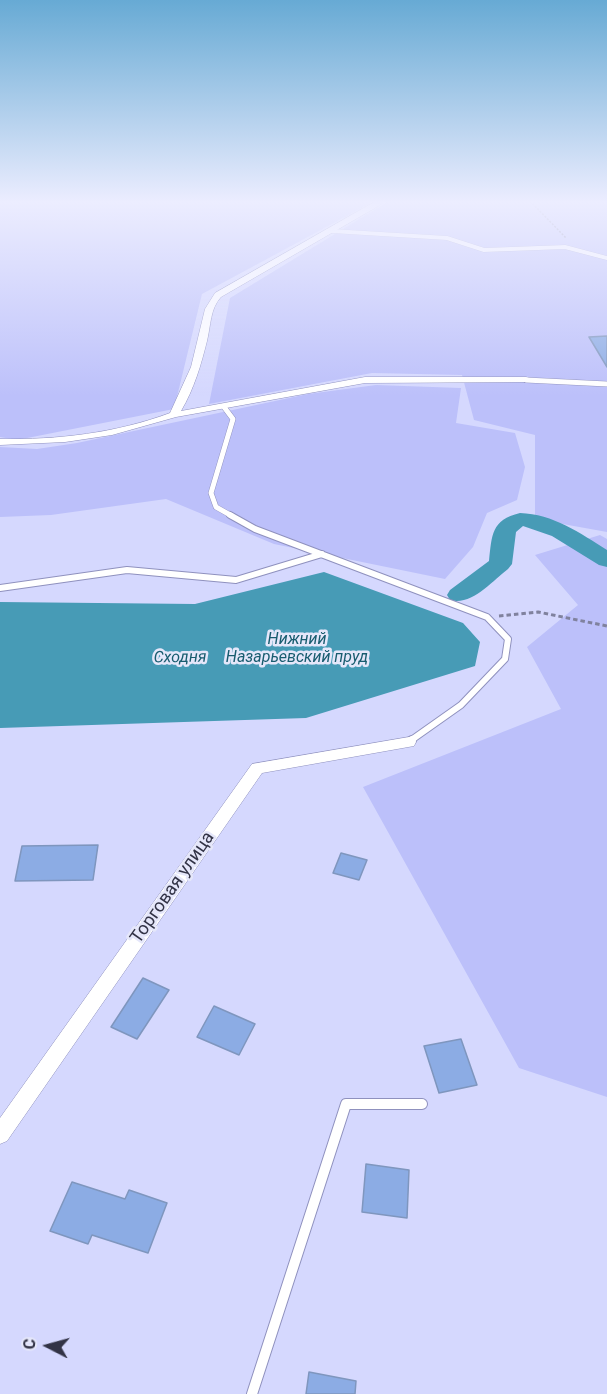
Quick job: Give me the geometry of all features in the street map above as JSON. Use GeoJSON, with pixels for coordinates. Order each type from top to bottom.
{"type":"FeatureCollection","features":[{"type":"Feature","properties":{"kind":"street"},"geometry":{"type":"LineString","coordinates":[[174,415],[185,399],[204,337],[210,302],[218,295],[270,266]]}},
{"type":"Feature","properties":{"kind":"street"},"geometry":{"type":"LineString","coordinates":[[0,442],[38,443],[74,438],[157,422],[174,415],[365,380],[526,380]]}},
{"type":"Feature","properties":{"kind":"street","name":"Торговая улица"},"geometry":{"type":"LineString","coordinates":[[0,1134],[257,768],[409,742]]}},
{"type":"Feature","properties":{"kind":"lane"},"geometry":{"type":"LineString","coordinates":[[526,380],[607,384]]}},
{"type":"Feature","properties":{"kind":"lane"},"geometry":{"type":"LineString","coordinates":[[224,407],[233,419],[211,494],[216,507],[255,529],[488,617],[508,639],[505,659],[461,705],[409,742]]}},
{"type":"Feature","properties":{"kind":"lane"},"geometry":{"type":"LineString","coordinates":[[0,588],[127,570],[236,580],[322,554]]}},
{"type":"Feature","properties":{"kind":"lane"},"geometry":{"type":"LineString","coordinates":[[252,1394],[346,1104],[422,1104]]}},
{"type":"Feature","properties":{"kind":"path"},"geometry":{"type":"LineString","coordinates":[[488,617],[538,612],[580,618],[607,626]]}},
{"type":"Feature","properties":{"kind":"shaded area"},"geometry":{"type":"Polygon","coordinates":[[[0,266],[254,266],[202,294],[174,409],[17,440],[0,437],[0,266]]]}},
{"type":"Feature","properties":{"kind":"shaded area"},"geometry":{"type":"Polygon","coordinates":[[[282,266],[607,266],[607,532],[535,519],[535,435],[474,420],[462,375],[372,373],[209,404],[230,298],[282,266]]]}},
{"type":"Feature","properties":{"kind":"shaded area"},"geometry":{"type":"Polygon","coordinates":[[[376,385],[461,388],[456,423],[515,433],[525,467],[517,500],[487,513],[473,547],[445,579],[274,544],[166,499],[51,515],[0,517],[0,447],[37,449],[77,443],[308,394],[376,385]]]}},
{"type":"Feature","properties":{"kind":"shaded area"},"geometry":{"type":"Polygon","coordinates":[[[600,535],[607,539],[607,1097],[519,1068],[363,787],[561,709],[527,647],[578,605],[535,555],[600,535]]]}},
{"type":"Feature","properties":{"kind":"water","name":"Нижний Назарьевский пруд"},"geometry":{"type":"Polygon","coordinates":[[[324,572],[463,623],[480,642],[475,666],[306,718],[0,728],[0,602],[195,604],[324,572]]]}},
{"type":"Feature","properties":{"kind":"building"},"geometry":{"type":"Polygon","coordinates":[[[607,336],[607,367],[589,337],[607,336]]]}},
{"type":"Feature","properties":{"kind":"building"},"geometry":{"type":"Polygon","coordinates":[[[98,845],[93,880],[15,881],[22,846],[98,845]]]}},
{"type":"Feature","properties":{"kind":"building"},"geometry":{"type":"Polygon","coordinates":[[[341,853],[367,860],[359,880],[333,873],[341,853]]]}},
{"type":"Feature","properties":{"kind":"building"},"geometry":{"type":"Polygon","coordinates":[[[143,978],[169,990],[137,1039],[111,1027],[143,978]]]}},
{"type":"Feature","properties":{"kind":"building"},"geometry":{"type":"Polygon","coordinates":[[[214,1006],[255,1024],[239,1055],[197,1037],[214,1006]]]}},
{"type":"Feature","properties":{"kind":"building"},"geometry":{"type":"Polygon","coordinates":[[[461,1039],[477,1085],[439,1093],[424,1046],[461,1039]]]}},
{"type":"Feature","properties":{"kind":"building"},"geometry":{"type":"Polygon","coordinates":[[[366,1164],[409,1170],[407,1218],[362,1212],[366,1164]]]}},
{"type":"Feature","properties":{"kind":"building"},"geometry":{"type":"Polygon","coordinates":[[[72,1182],[125,1199],[129,1190],[167,1203],[148,1253],[92,1235],[88,1244],[50,1231],[72,1182]]]}},
{"type":"Feature","properties":{"kind":"building"},"geometry":{"type":"Polygon","coordinates":[[[309,1372],[356,1381],[355,1394],[306,1394],[309,1372]]]}},
{"type":"Feature","properties":{"kind":"waterway","name":"Сходня"},"geometry":{"type":"LineString","coordinates":[[459,595],[500,564],[502,542],[507,527],[520,520],[532,520],[546,524],[607,560]]}}]}
